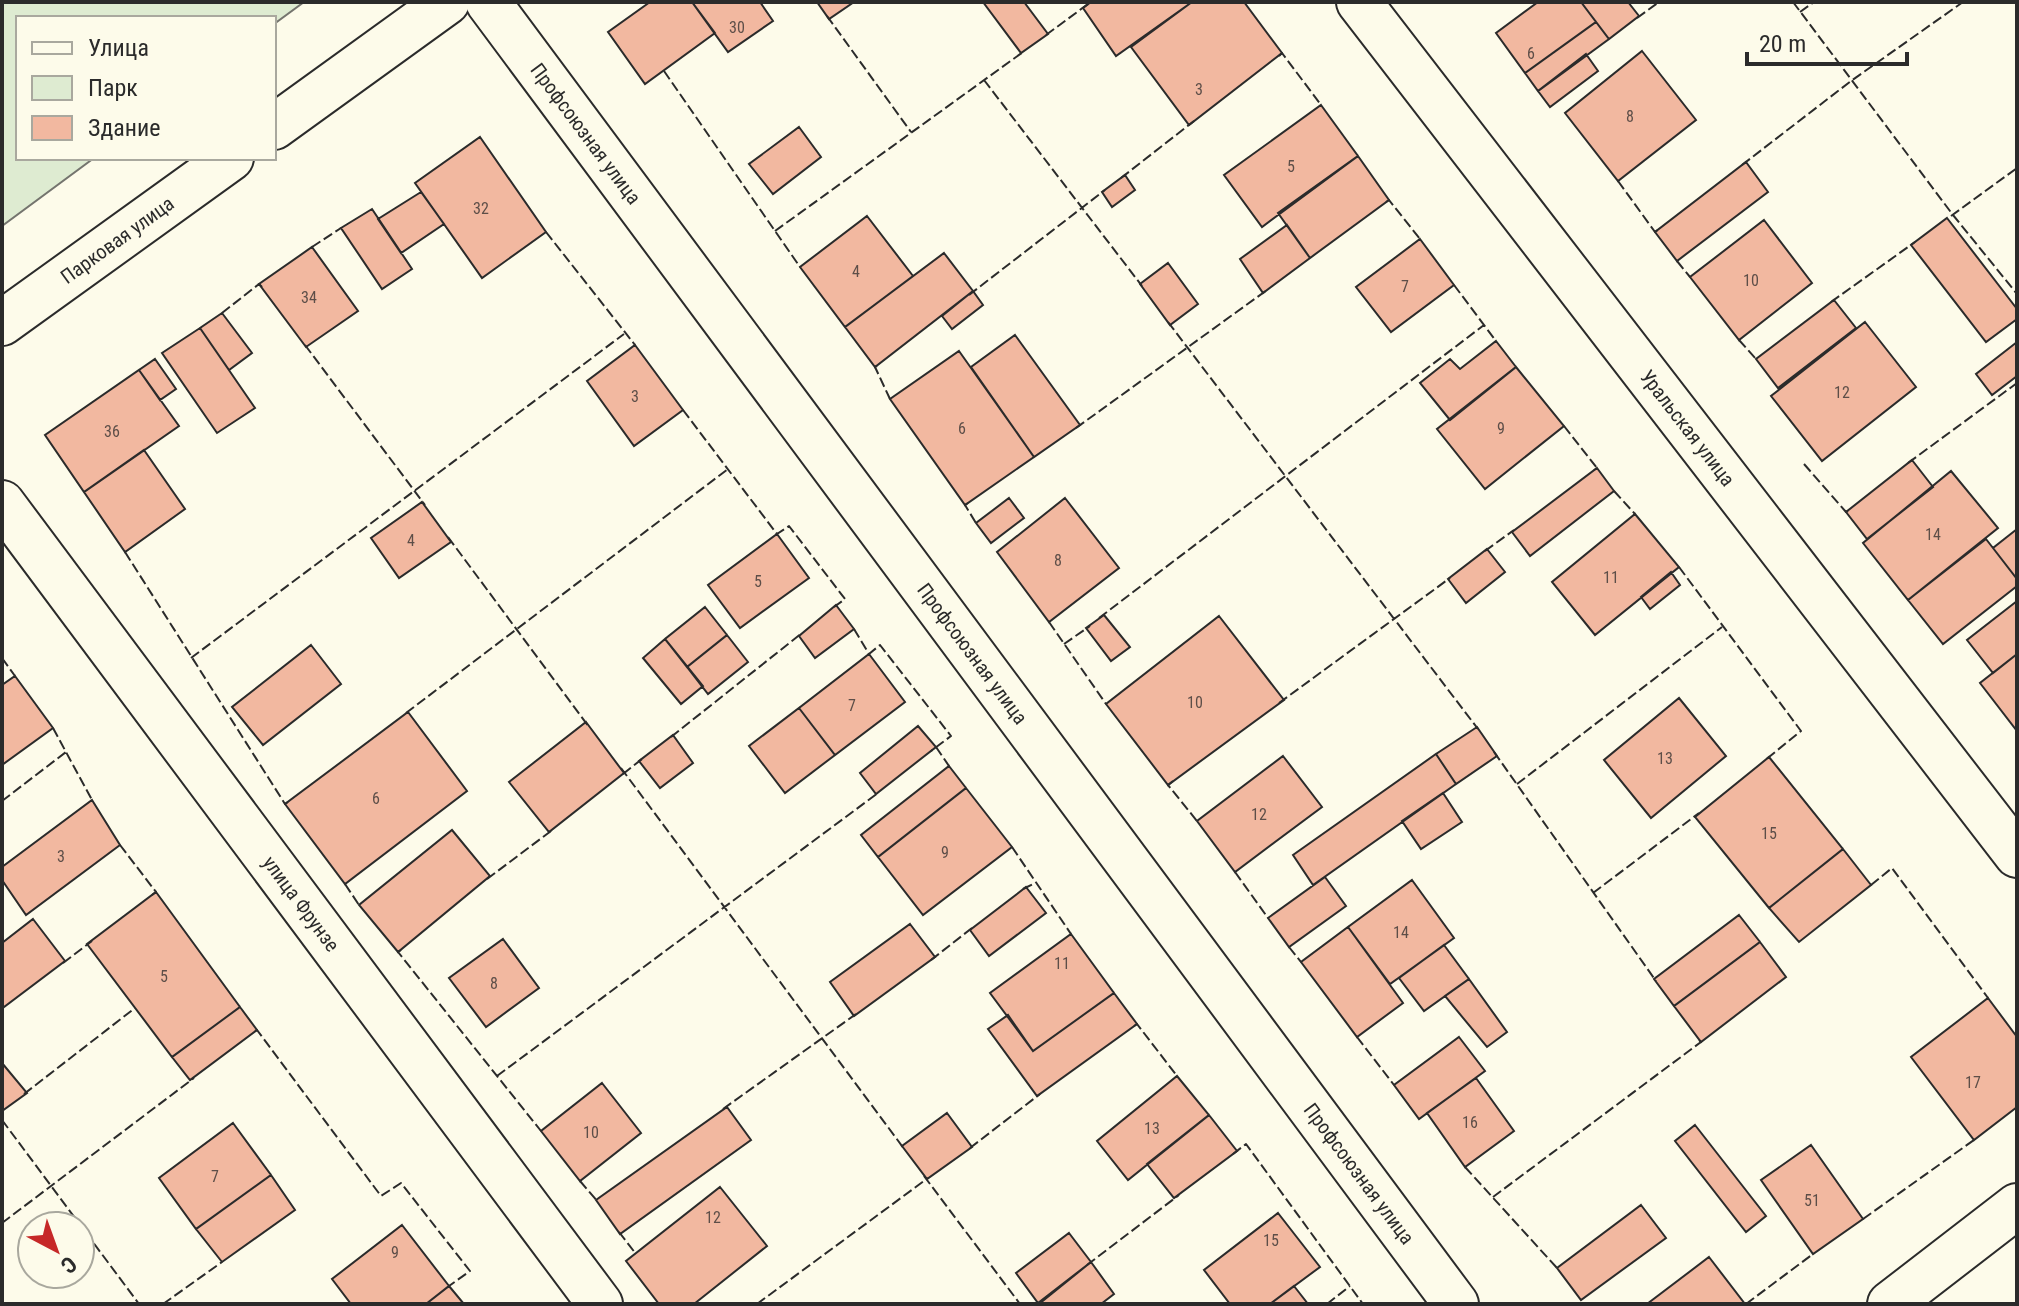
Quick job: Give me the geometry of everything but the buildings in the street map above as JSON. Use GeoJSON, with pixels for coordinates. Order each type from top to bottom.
{"type":"FeatureCollection","features":[{"type":"Feature","properties":{"kind":"street"},"geometry":{"type":"LineString","coordinates":[[276,126],[447,2]]}},
{"type":"Feature","properties":{"kind":"street","name":"Профсоюзная улица"},"geometry":{"type":"LineString","coordinates":[[488,2],[1456,1304]]}},
{"type":"Feature","properties":{"kind":"street","name":"Уральская улица"},"geometry":{"type":"LineString","coordinates":[[1359,2],[2017,855]]}},
{"type":"Feature","properties":{"kind":"street","name":"Парковая улица"},"geometry":{"type":"LineString","coordinates":[[2,323],[228,160]]}},
{"type":"Feature","properties":{"kind":"street","name":"улица Фрунзе"},"geometry":{"type":"LineString","coordinates":[[2,503],[600,1304]]}},
{"type":"Feature","properties":{"kind":"street"},"geometry":{"type":"LineString","coordinates":[[1890,1304],[2017,1206]]}},
{"type":"Feature","properties":{"kind":"green space"},"geometry":{"type":"Polygon","coordinates":[[[2,2],[304,2],[276,23],[276,16],[16,16],[16,160],[91,160],[2,226],[2,2]]]}},
{"type":"Feature","properties":{"kind":"fence"},"geometry":{"type":"LineString","coordinates":[[1637,18],[1659,2]]}},
{"type":"Feature","properties":{"kind":"fence"},"geometry":{"type":"LineString","coordinates":[[1793,2],[1953,215],[2017,294]]}},
{"type":"Feature","properties":{"kind":"fence"},"geometry":{"type":"LineString","coordinates":[[1800,12],[1814,2]]}},
{"type":"Feature","properties":{"kind":"fence"},"geometry":{"type":"LineString","coordinates":[[1742,165],[1851,81],[1963,2]]}},
{"type":"Feature","properties":{"kind":"fence"},"geometry":{"type":"LineString","coordinates":[[1046,35],[1088,4]]}},
{"type":"Feature","properties":{"kind":"fence"},"geometry":{"type":"LineString","coordinates":[[827,16],[911,132]]}},
{"type":"Feature","properties":{"kind":"fence"},"geometry":{"type":"LineString","coordinates":[[775,231],[1023,52]]}},
{"type":"Feature","properties":{"kind":"fence"},"geometry":{"type":"LineString","coordinates":[[1279,56],[1282,53],[1321,105]]}},
{"type":"Feature","properties":{"kind":"fence"},"geometry":{"type":"LineString","coordinates":[[664,71],[800,267]]}},
{"type":"Feature","properties":{"kind":"fence"},"geometry":{"type":"LineString","coordinates":[[984,80],[1142,286]]}},
{"type":"Feature","properties":{"kind":"fence"},"geometry":{"type":"LineString","coordinates":[[1121,178],[1194,121]]}},
{"type":"Feature","properties":{"kind":"fence"},"geometry":{"type":"LineString","coordinates":[[1951,216],[2017,168]]}},
{"type":"Feature","properties":{"kind":"fence"},"geometry":{"type":"LineString","coordinates":[[1618,181],[1655,232],[1659,229]]}},
{"type":"Feature","properties":{"kind":"fence"},"geometry":{"type":"LineString","coordinates":[[969,295],[1105,190]]}},
{"type":"Feature","properties":{"kind":"fence"},"geometry":{"type":"LineString","coordinates":[[1386,202],[1389,200],[1420,239]]}},
{"type":"Feature","properties":{"kind":"fence"},"geometry":{"type":"LineString","coordinates":[[312,247],[341,228]]}},
{"type":"Feature","properties":{"kind":"fence"},"geometry":{"type":"LineString","coordinates":[[546,232],[635,345]]}},
{"type":"Feature","properties":{"kind":"fence"},"geometry":{"type":"LineString","coordinates":[[1831,302],[1915,242]]}},
{"type":"Feature","properties":{"kind":"fence"},"geometry":{"type":"LineString","coordinates":[[1677,261],[1690,277]]}},
{"type":"Feature","properties":{"kind":"fence"},"geometry":{"type":"LineString","coordinates":[[222,313],[259,284],[262,287]]}},
{"type":"Feature","properties":{"kind":"fence"},"geometry":{"type":"LineString","coordinates":[[1454,285],[1496,341]]}},
{"type":"Feature","properties":{"kind":"fence"},"geometry":{"type":"LineString","coordinates":[[1076,428],[1267,290]]}},
{"type":"Feature","properties":{"kind":"fence"},"geometry":{"type":"LineString","coordinates":[[1168,322],[1478,729]]}},
{"type":"Feature","properties":{"kind":"fence"},"geometry":{"type":"LineString","coordinates":[[1099,618],[1484,325]]}},
{"type":"Feature","properties":{"kind":"fence"},"geometry":{"type":"LineString","coordinates":[[191,658],[624,334]]}},
{"type":"Feature","properties":{"kind":"fence"},"geometry":{"type":"LineString","coordinates":[[1739,340],[1757,358]]}},
{"type":"Feature","properties":{"kind":"fence"},"geometry":{"type":"LineString","coordinates":[[305,345],[425,505]]}},
{"type":"Feature","properties":{"kind":"fence"},"geometry":{"type":"LineString","coordinates":[[877,366],[890,399]]}},
{"type":"Feature","properties":{"kind":"fence"},"geometry":{"type":"LineString","coordinates":[[1908,463],[2017,383]]}},
{"type":"Feature","properties":{"kind":"fence"},"geometry":{"type":"LineString","coordinates":[[683,410],[777,534],[789,526],[845,599],[834,607]]}},
{"type":"Feature","properties":{"kind":"fence"},"geometry":{"type":"LineString","coordinates":[[1564,426],[1597,468],[1594,470]]}},
{"type":"Feature","properties":{"kind":"fence"},"geometry":{"type":"LineString","coordinates":[[1804,464],[1848,511]]}},
{"type":"Feature","properties":{"kind":"fence"},"geometry":{"type":"LineString","coordinates":[[406,713],[728,469]]}},
{"type":"Feature","properties":{"kind":"fence"},"geometry":{"type":"LineString","coordinates":[[1614,491],[1635,514]]}},
{"type":"Feature","properties":{"kind":"fence"},"geometry":{"type":"LineString","coordinates":[[968,503],[965,505],[976,523]]}},
{"type":"Feature","properties":{"kind":"fence"},"geometry":{"type":"LineString","coordinates":[[1485,551],[1514,530]]}},
{"type":"Feature","properties":{"kind":"fence"},"geometry":{"type":"LineString","coordinates":[[448,537],[589,727]]}},
{"type":"Feature","properties":{"kind":"fence"},"geometry":{"type":"LineString","coordinates":[[125,552],[285,804],[288,802]]}},
{"type":"Feature","properties":{"kind":"fence"},"geometry":{"type":"LineString","coordinates":[[1679,567],[1801,731],[1764,761]]}},
{"type":"Feature","properties":{"kind":"fence"},"geometry":{"type":"LineString","coordinates":[[1279,703],[1450,578]]}},
{"type":"Feature","properties":{"kind":"fence"},"geometry":{"type":"LineString","coordinates":[[1049,622],[1106,704]]}},
{"type":"Feature","properties":{"kind":"fence"},"geometry":{"type":"LineString","coordinates":[[1064,644],[1090,626]]}},
{"type":"Feature","properties":{"kind":"fence"},"geometry":{"type":"LineString","coordinates":[[1517,784],[1722,627]]}},
{"type":"Feature","properties":{"kind":"fence"},"geometry":{"type":"LineString","coordinates":[[854,629],[869,654],[880,645],[951,736],[931,751]]}},
{"type":"Feature","properties":{"kind":"fence"},"geometry":{"type":"LineString","coordinates":[[671,737],[802,633]]}},
{"type":"Feature","properties":{"kind":"fence"},"geometry":{"type":"LineString","coordinates":[[2,658],[15,676]]}},
{"type":"Feature","properties":{"kind":"fence"},"geometry":{"type":"LineString","coordinates":[[53,728],[92,800]]}},
{"type":"Feature","properties":{"kind":"fence"},"geometry":{"type":"LineString","coordinates":[[936,747],[949,766]]}},
{"type":"Feature","properties":{"kind":"fence"},"geometry":{"type":"LineString","coordinates":[[2,801],[66,752]]}},
{"type":"Feature","properties":{"kind":"fence"},"geometry":{"type":"LineString","coordinates":[[1494,752],[1656,981]]}},
{"type":"Feature","properties":{"kind":"fence"},"geometry":{"type":"LineString","coordinates":[[623,774],[642,759]]}},
{"type":"Feature","properties":{"kind":"fence"},"geometry":{"type":"LineString","coordinates":[[621,768],[905,1150]]}},
{"type":"Feature","properties":{"kind":"fence"},"geometry":{"type":"LineString","coordinates":[[1173,781],[1168,785],[1197,821]]}},
{"type":"Feature","properties":{"kind":"fence"},"geometry":{"type":"LineString","coordinates":[[497,1076],[878,793]]}},
{"type":"Feature","properties":{"kind":"fence"},"geometry":{"type":"LineString","coordinates":[[1593,893],[1699,813]]}},
{"type":"Feature","properties":{"kind":"fence"},"geometry":{"type":"LineString","coordinates":[[487,879],[551,831]]}},
{"type":"Feature","properties":{"kind":"fence"},"geometry":{"type":"LineString","coordinates":[[120,845],[156,892],[152,895]]}},
{"type":"Feature","properties":{"kind":"fence"},"geometry":{"type":"LineString","coordinates":[[1012,847],[1071,934]]}},
{"type":"Feature","properties":{"kind":"fence"},"geometry":{"type":"LineString","coordinates":[[1871,885],[1892,868],[1988,998]]}},
{"type":"Feature","properties":{"kind":"fence"},"geometry":{"type":"LineString","coordinates":[[1235,872],[1268,918]]}},
{"type":"Feature","properties":{"kind":"fence"},"geometry":{"type":"LineString","coordinates":[[1023,889],[1035,883]]}},
{"type":"Feature","properties":{"kind":"fence"},"geometry":{"type":"LineString","coordinates":[[345,884],[359,905]]}},
{"type":"Feature","properties":{"kind":"fence"},"geometry":{"type":"LineString","coordinates":[[931,960],[972,928]]}},
{"type":"Feature","properties":{"kind":"fence"},"geometry":{"type":"LineString","coordinates":[[63,963],[92,941]]}},
{"type":"Feature","properties":{"kind":"fence"},"geometry":{"type":"LineString","coordinates":[[1289,947],[1301,962]]}},
{"type":"Feature","properties":{"kind":"fence"},"geometry":{"type":"LineString","coordinates":[[401,950],[398,952],[541,1131]]}},
{"type":"Feature","properties":{"kind":"fence"},"geometry":{"type":"LineString","coordinates":[[24,1094],[135,1008]]}},
{"type":"Feature","properties":{"kind":"fence"},"geometry":{"type":"LineString","coordinates":[[723,1109],[856,1014]]}},
{"type":"Feature","properties":{"kind":"fence"},"geometry":{"type":"LineString","coordinates":[[1134,1026],[1137,1024],[1177,1076]]}},
{"type":"Feature","properties":{"kind":"fence"},"geometry":{"type":"LineString","coordinates":[[255,1031],[381,1196],[401,1183],[470,1271],[449,1286]]}},
{"type":"Feature","properties":{"kind":"fence"},"geometry":{"type":"LineString","coordinates":[[1357,1037],[1394,1085]]}},
{"type":"Feature","properties":{"kind":"fence"},"geometry":{"type":"LineString","coordinates":[[1493,1197],[1701,1042],[1698,1039]]}},
{"type":"Feature","properties":{"kind":"fence"},"geometry":{"type":"LineString","coordinates":[[2,1223],[194,1078]]}},
{"type":"Feature","properties":{"kind":"fence"},"geometry":{"type":"LineString","coordinates":[[970,1148],[1040,1094]]}},
{"type":"Feature","properties":{"kind":"fence"},"geometry":{"type":"LineString","coordinates":[[2,1120],[139,1304]]}},
{"type":"Feature","properties":{"kind":"fence"},"geometry":{"type":"LineString","coordinates":[[1863,1219],[1974,1140]]}},
{"type":"Feature","properties":{"kind":"fence"},"geometry":{"type":"LineString","coordinates":[[1233,1154],[1246,1144],[1363,1304]]}},
{"type":"Feature","properties":{"kind":"fence"},"geometry":{"type":"LineString","coordinates":[[1465,1167],[1557,1268]]}},
{"type":"Feature","properties":{"kind":"fence"},"geometry":{"type":"LineString","coordinates":[[924,1176],[1020,1304]]}},
{"type":"Feature","properties":{"kind":"fence"},"geometry":{"type":"LineString","coordinates":[[757,1304],[928,1178]]}},
{"type":"Feature","properties":{"kind":"fence"},"geometry":{"type":"LineString","coordinates":[[580,1181],[598,1202]]}},
{"type":"Feature","properties":{"kind":"fence"},"geometry":{"type":"LineString","coordinates":[[1087,1265],[1179,1195]]}},
{"type":"Feature","properties":{"kind":"fence"},"geometry":{"type":"LineString","coordinates":[[619,1232],[636,1254]]}},
{"type":"Feature","properties":{"kind":"fence"},"geometry":{"type":"LineString","coordinates":[[1746,1304],[1813,1254]]}},
{"type":"Feature","properties":{"kind":"fence"},"geometry":{"type":"LineString","coordinates":[[163,1304],[222,1262]]}},
{"type":"Feature","properties":{"kind":"fence"},"geometry":{"type":"LineString","coordinates":[[1327,1304],[1350,1286]]}}]}
